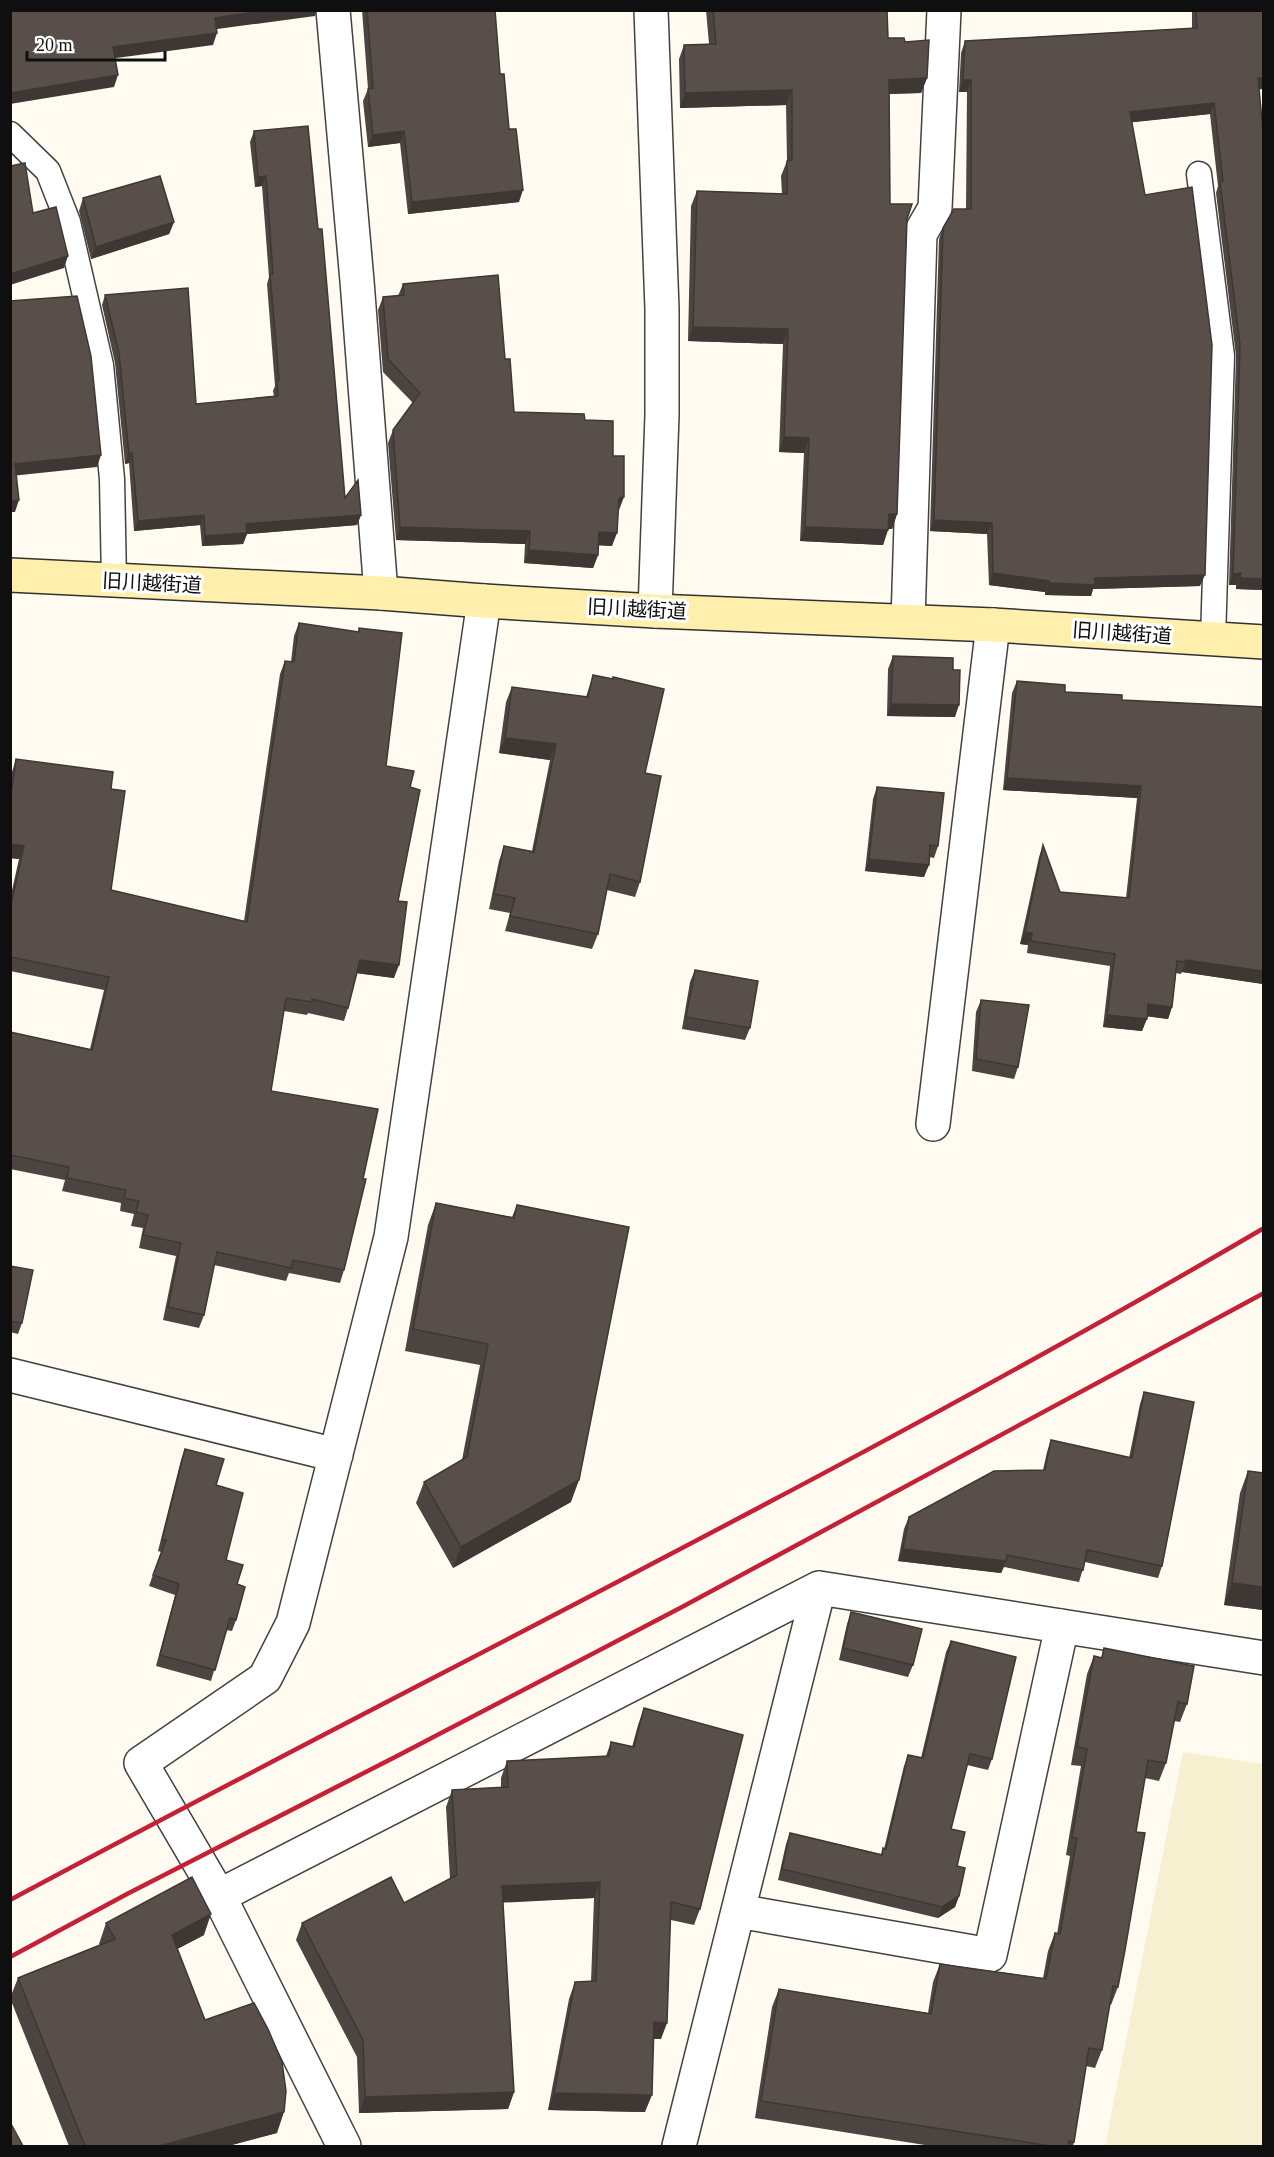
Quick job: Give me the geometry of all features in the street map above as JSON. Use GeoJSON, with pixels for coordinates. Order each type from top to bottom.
{"type":"FeatureCollection","features":[{"type":"Feature","properties":{"kind":"main road","name":"旧川越街道"},"geometry":{"type":"LineString","coordinates":[[10,575],[381,593],[484,602],[993,625],[1263,642]]}},
{"type":"Feature","properties":{"kind":"street"},"geometry":{"type":"LineString","coordinates":[[333,10],[381,593]]}},
{"type":"Feature","properties":{"kind":"street"},"geometry":{"type":"LineString","coordinates":[[651,10],[662,309],[662,415],[655,610]]}},
{"type":"Feature","properties":{"kind":"street"},"geometry":{"type":"LineString","coordinates":[[908,621],[920,234],[935,207],[944,10]]}},
{"type":"Feature","properties":{"kind":"street"},"geometry":{"type":"LineString","coordinates":[[344,2146],[219,1896],[141,1763],[265,1678],[293,1623],[391,1237],[484,602]]}},
{"type":"Feature","properties":{"kind":"street"},"geometry":{"type":"LineString","coordinates":[[933,1124],[993,625]]}},
{"type":"Feature","properties":{"kind":"street"},"geometry":{"type":"LineString","coordinates":[[10,1375],[336,1455]]}},
{"type":"Feature","properties":{"kind":"street"},"geometry":{"type":"LineString","coordinates":[[219,1896],[819,1588],[1263,1658]]}},
{"type":"Feature","properties":{"kind":"street"},"geometry":{"type":"LineString","coordinates":[[679,2146],[819,1588]]}},
{"type":"Feature","properties":{"kind":"street"},"geometry":{"type":"LineString","coordinates":[[738,1911],[990,1955],[1062,1626]]}},
{"type":"Feature","properties":{"kind":"lane"},"geometry":{"type":"LineString","coordinates":[[10,134],[48,171],[68,222],[101,365],[112,479],[114,581]]}},
{"type":"Feature","properties":{"kind":"lane"},"geometry":{"type":"LineString","coordinates":[[1199,174],[1222,356],[1213,639]]}},
{"type":"Feature","properties":{"kind":"shaded area"},"geometry":{"type":"Polygon","coordinates":[[[1183,1752],[1263,1764],[1263,2146],[1105,2146],[1183,1752]]]}},
{"type":"Feature","properties":{"kind":"building"},"geometry":{"type":"Polygon","coordinates":[[[10,10],[269,10],[215,18],[217,33],[113,47],[118,75],[10,93],[10,10]]]}},
{"type":"Feature","properties":{"kind":"building"},"geometry":{"type":"Polygon","coordinates":[[[367,10],[495,10],[500,74],[504,74],[509,129],[516,129],[523,190],[412,202],[404,131],[373,135],[368,89],[373,88],[367,10]]]}},
{"type":"Feature","properties":{"kind":"building"},"geometry":{"type":"Polygon","coordinates":[[[713,10],[887,10],[888,38],[904,38],[905,42],[929,40],[927,78],[889,80],[890,204],[912,204],[907,219],[897,514],[889,514],[888,530],[805,527],[809,438],[784,437],[788,329],[693,327],[697,191],[787,194],[787,161],[792,160],[792,90],[685,93],[684,45],[716,44],[713,10]]]}},
{"type":"Feature","properties":{"kind":"building"},"geometry":{"type":"Polygon","coordinates":[[[1196,10],[1263,10],[1263,78],[1258,78],[1263,131],[1263,579],[1240,578],[1241,573],[1233,574],[1240,345],[1220,182],[1223,181],[1214,103],[1130,112],[1145,195],[1192,187],[1212,345],[1205,575],[1095,578],[1095,585],[1049,583],[1049,581],[993,573],[992,523],[934,520],[943,228],[954,209],[971,209],[971,80],[963,80],[965,41],[1197,28],[1196,10]]]}},
{"type":"Feature","properties":{"kind":"building"},"geometry":{"type":"Polygon","coordinates":[[[308,126],[318,229],[322,229],[345,498],[358,480],[361,515],[246,524],[247,533],[205,536],[204,515],[138,521],[119,353],[105,295],[188,288],[196,404],[278,396],[277,381],[279,380],[270,274],[273,274],[266,176],[258,177],[254,131],[308,126]]]}},
{"type":"Feature","properties":{"kind":"building"},"geometry":{"type":"Polygon","coordinates":[[[25,163],[33,213],[56,207],[68,256],[10,274],[10,166],[25,163]]]}},
{"type":"Feature","properties":{"kind":"building"},"geometry":{"type":"Polygon","coordinates":[[[160,176],[174,222],[96,247],[83,198],[160,176]]]}},
{"type":"Feature","properties":{"kind":"building"},"geometry":{"type":"Polygon","coordinates":[[[498,275],[505,359],[510,359],[514,412],[584,414],[585,420],[613,421],[613,456],[624,456],[624,497],[619,498],[617,533],[599,532],[598,555],[529,550],[530,531],[400,527],[393,430],[420,393],[388,359],[383,297],[404,295],[403,284],[498,275]]]}},
{"type":"Feature","properties":{"kind":"building"},"geometry":{"type":"Polygon","coordinates":[[[77,296],[91,356],[101,455],[15,464],[19,500],[10,501],[10,301],[77,296]]]}},
{"type":"Feature","properties":{"kind":"building"},"geometry":{"type":"Polygon","coordinates":[[[299,623],[359,632],[359,628],[402,633],[386,766],[414,771],[410,787],[420,790],[398,901],[407,902],[399,965],[360,960],[348,1008],[312,999],[312,1002],[286,998],[271,1091],[378,1109],[363,1179],[366,1179],[344,1270],[293,1260],[291,1268],[217,1252],[204,1315],[168,1307],[181,1243],[143,1235],[148,1215],[136,1212],[139,1201],[124,1198],[126,1190],[67,1178],[69,1167],[10,1155],[10,1032],[92,1050],[109,977],[10,957],[10,909],[24,846],[10,844],[10,802],[16,759],[113,772],[111,789],[125,791],[111,890],[247,922],[285,661],[294,662],[299,623]]]}},
{"type":"Feature","properties":{"kind":"building"},"geometry":{"type":"Polygon","coordinates":[[[893,656],[953,658],[953,670],[960,670],[959,705],[891,704],[893,656]]]}},
{"type":"Feature","properties":{"kind":"building"},"geometry":{"type":"Polygon","coordinates":[[[593,675],[613,679],[613,677],[664,689],[645,773],[661,776],[640,882],[610,874],[598,934],[510,916],[515,898],[494,894],[504,846],[534,852],[556,744],[505,738],[512,687],[588,697],[593,675]]]}},
{"type":"Feature","properties":{"kind":"building"},"geometry":{"type":"Polygon","coordinates":[[[1017,681],[1065,685],[1065,692],[1122,695],[1122,700],[1263,707],[1263,971],[1186,960],[1185,962],[1177,961],[1172,1007],[1148,1004],[1147,1019],[1107,1015],[1115,954],[1031,941],[1032,933],[1025,932],[1043,845],[1060,892],[1129,898],[1141,786],[1007,778],[1017,681]]]}},
{"type":"Feature","properties":{"kind":"building"},"geometry":{"type":"Polygon","coordinates":[[[877,787],[944,793],[938,846],[930,845],[929,865],[869,859],[877,787]]]}},
{"type":"Feature","properties":{"kind":"building"},"geometry":{"type":"Polygon","coordinates":[[[695,970],[758,981],[750,1028],[686,1017],[695,970]]]}},
{"type":"Feature","properties":{"kind":"building"},"geometry":{"type":"Polygon","coordinates":[[[981,1000],[1029,1005],[1018,1067],[976,1059],[981,1000]]]}},
{"type":"Feature","properties":{"kind":"building"},"geometry":{"type":"Polygon","coordinates":[[[436,1203],[514,1218],[517,1205],[629,1227],[579,1480],[461,1547],[424,1482],[467,1457],[488,1344],[413,1329],[436,1203]]]}},
{"type":"Feature","properties":{"kind":"building"},"geometry":{"type":"Polygon","coordinates":[[[10,1266],[33,1270],[22,1323],[10,1321],[10,1266]]]}},
{"type":"Feature","properties":{"kind":"building"},"geometry":{"type":"Polygon","coordinates":[[[1144,1392],[1194,1402],[1162,1566],[1087,1550],[1083,1570],[1007,1555],[1006,1561],[903,1549],[909,1517],[994,1471],[1045,1470],[1051,1440],[1132,1458],[1144,1392]]]}},
{"type":"Feature","properties":{"kind":"building"},"geometry":{"type":"Polygon","coordinates":[[[185,1449],[224,1459],[216,1485],[243,1493],[226,1560],[243,1565],[237,1584],[245,1587],[236,1620],[230,1618],[215,1670],[160,1655],[179,1584],[153,1575],[166,1540],[162,1540],[185,1449]]]}},
{"type":"Feature","properties":{"kind":"building"},"geometry":{"type":"Polygon","coordinates":[[[1248,1471],[1263,1473],[1263,1587],[1232,1583],[1248,1471]]]}},
{"type":"Feature","properties":{"kind":"building"},"geometry":{"type":"Polygon","coordinates":[[[851,1612],[922,1629],[913,1665],[843,1648],[851,1612]]]}},
{"type":"Feature","properties":{"kind":"building"},"geometry":{"type":"Polygon","coordinates":[[[951,1641],[1016,1657],[992,1759],[970,1754],[951,1829],[965,1832],[957,1866],[965,1868],[959,1896],[942,1907],[782,1869],[790,1833],[882,1855],[883,1848],[886,1849],[908,1755],[923,1758],[951,1641]]]}},
{"type":"Feature","properties":{"kind":"building"},"geometry":{"type":"Polygon","coordinates":[[[1104,1648],[1194,1666],[1187,1704],[1178,1702],[1166,1763],[1148,1760],[1136,1832],[1145,1833],[1118,1987],[1113,1986],[1102,2050],[1089,2048],[1074,2142],[1069,2141],[1068,2146],[1051,2146],[761,2101],[779,1989],[931,2014],[940,1964],[1046,1979],[1055,1933],[1060,1934],[1077,1838],[1072,1837],[1087,1749],[1077,1747],[1094,1656],[1102,1658],[1104,1648]]]}},
{"type":"Feature","properties":{"kind":"building"},"geometry":{"type":"Polygon","coordinates":[[[644,1708],[743,1735],[700,1909],[671,1902],[667,2023],[654,2022],[652,2095],[554,2093],[575,1982],[596,1981],[600,1882],[502,1886],[514,2092],[365,2097],[363,2040],[302,1923],[391,1877],[404,1903],[457,1875],[452,1790],[508,1787],[507,1761],[609,1756],[611,1742],[634,1747],[644,1708]]]}},
{"type":"Feature","properties":{"kind":"building"},"geometry":{"type":"Polygon","coordinates":[[[192,1877],[211,1914],[172,1935],[205,2020],[254,2003],[282,2062],[286,2091],[284,2112],[159,2146],[85,2146],[18,1978],[115,1939],[106,1923],[192,1877]]]}},
{"type":"Feature","properties":{"kind":"building"},"geometry":{"type":"Polygon","coordinates":[[[10,2122],[23,2146],[10,2146],[10,2122]]]}},
{"type":"Feature","properties":{"kind":"railway"},"geometry":{"type":"LineString","coordinates":[[10,1900],[798,1487],[1110,1317],[1264,1228]]}},
{"type":"Feature","properties":{"kind":"railway"},"geometry":{"type":"LineString","coordinates":[[10,1957],[127,1894],[682,1607],[1264,1293]]}}]}
